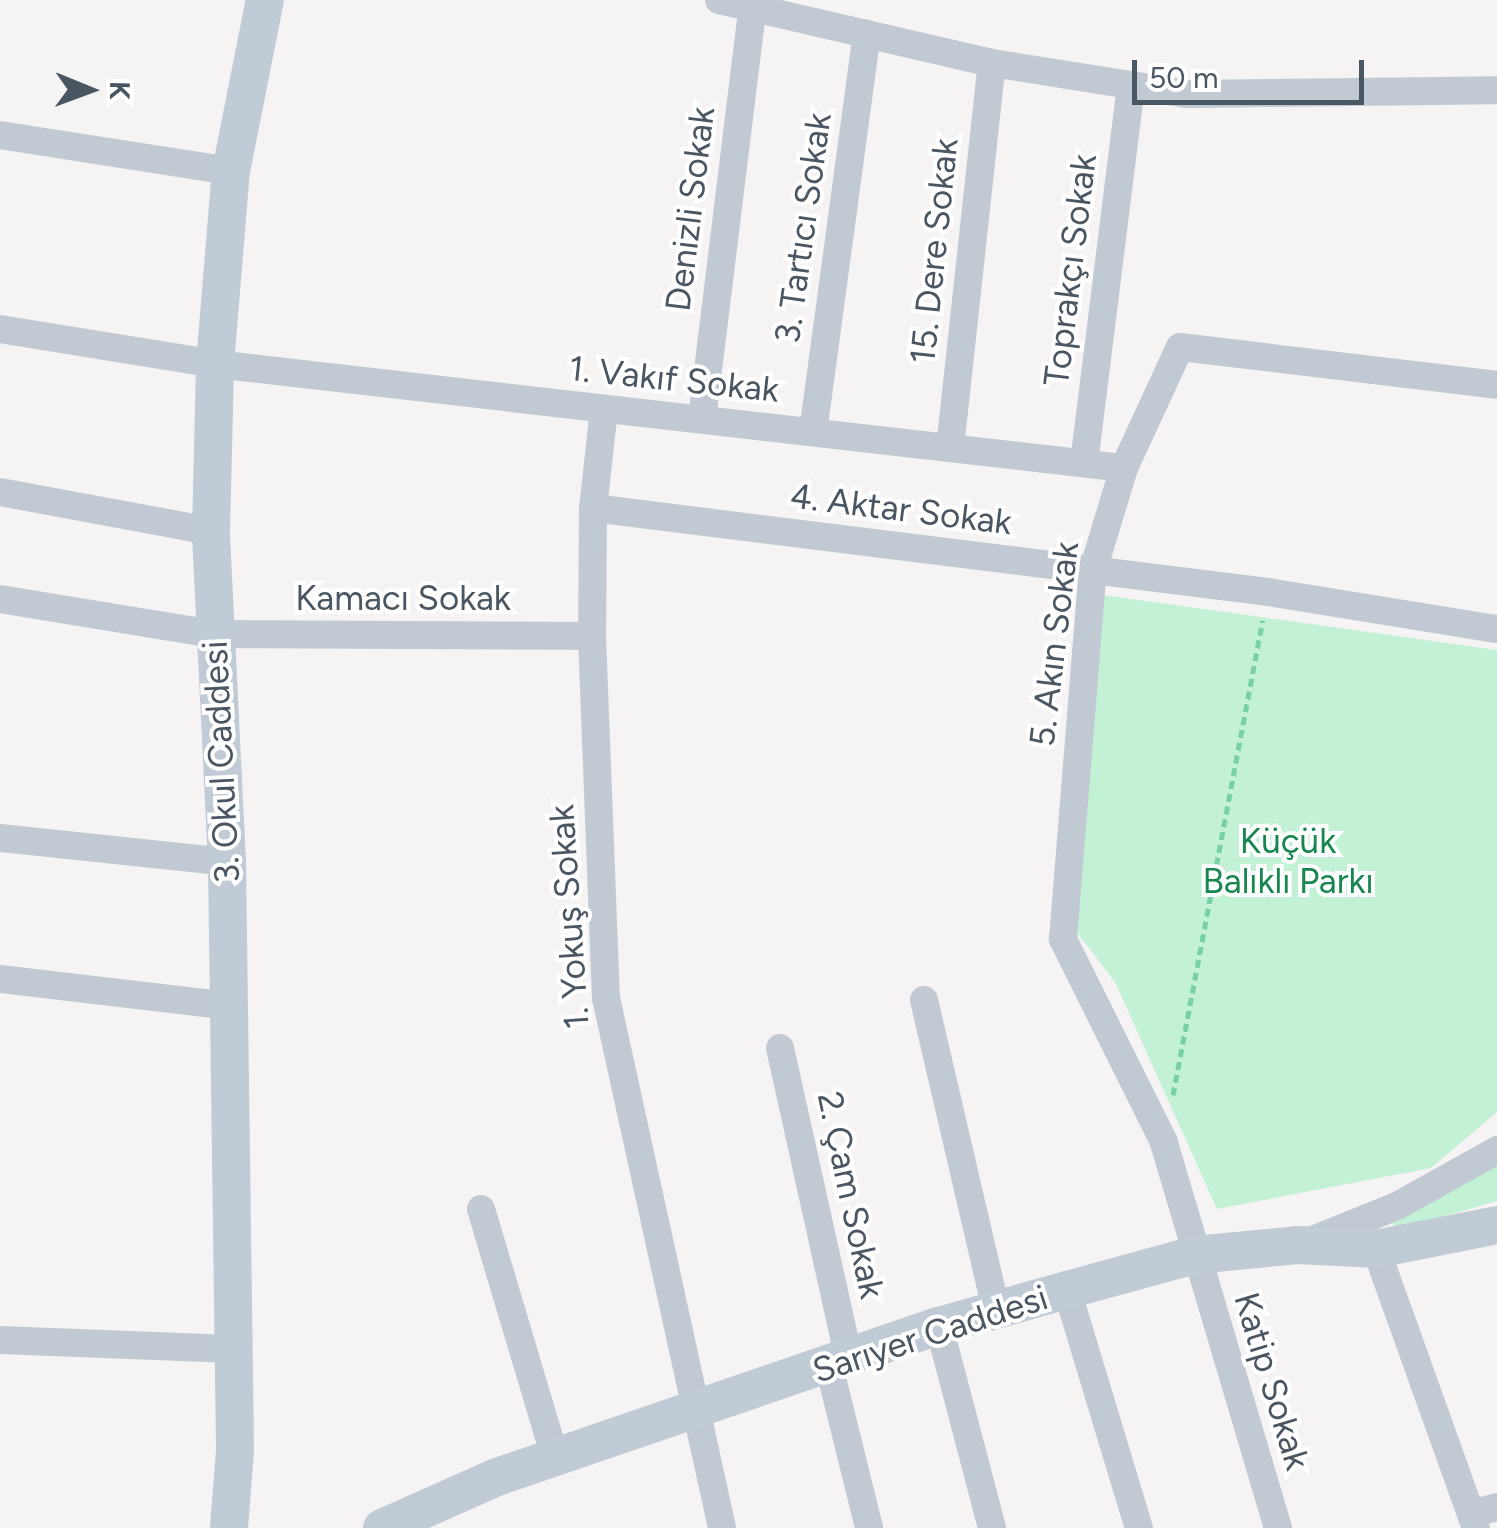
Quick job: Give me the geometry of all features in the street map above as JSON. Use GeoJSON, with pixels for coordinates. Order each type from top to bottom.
{"type":"FeatureCollection","features":[{"type":"Feature","properties":{"kind":"main road","name":"3. Okul Caddesi"},"geometry":{"type":"LineString","coordinates":[[230,1528],[227,862],[211,531],[215,364],[231,171],[257,1]]}},
{"type":"Feature","properties":{"kind":"main road","name":"Sarıyer Caddesi"},"geometry":{"type":"LineString","coordinates":[[382,1528],[497,1477],[939,1326],[1067,1290],[1195,1256],[1298,1245],[1376,1249],[1497,1226]]}},
{"type":"Feature","properties":{"kind":"street"},"geometry":{"type":"LineString","coordinates":[[719,0],[992,63],[1188,94],[1497,90]]}},
{"type":"Feature","properties":{"kind":"street","name":"Denizli Sokak"},"geometry":{"type":"LineString","coordinates":[[702,419],[752,9]]}},
{"type":"Feature","properties":{"kind":"street","name":"3. Tartıcı Sokak"},"geometry":{"type":"LineString","coordinates":[[813,432],[867,34]]}},
{"type":"Feature","properties":{"kind":"street","name":"15. Dere Sokak"},"geometry":{"type":"LineString","coordinates":[[950,448],[992,63]]}},
{"type":"Feature","properties":{"kind":"street","name":"Toprakçı Sokak"},"geometry":{"type":"LineString","coordinates":[[1084,463],[1131,85]]}},
{"type":"Feature","properties":{"kind":"street"},"geometry":{"type":"LineString","coordinates":[[0,135],[231,171]]}},
{"type":"Feature","properties":{"kind":"street","name":"1. Vakıf Sokak"},"geometry":{"type":"LineString","coordinates":[[0,329],[215,364],[1124,468]]}},
{"type":"Feature","properties":{"kind":"street","name":"5. Akın Sokak"},"geometry":{"type":"LineString","coordinates":[[1195,1256],[1164,1142],[1063,939],[1093,570],[1124,468],[1180,347],[1497,385]]}},
{"type":"Feature","properties":{"kind":"street","name":"1. Yokuş Sokak"},"geometry":{"type":"LineString","coordinates":[[604,408],[593,508],[592,636],[606,998],[722,1528]]}},
{"type":"Feature","properties":{"kind":"street"},"geometry":{"type":"LineString","coordinates":[[0,492],[211,531]]}},
{"type":"Feature","properties":{"kind":"street","name":"4. Aktar Sokak"},"geometry":{"type":"LineString","coordinates":[[593,508],[1268,592],[1497,630]]}},
{"type":"Feature","properties":{"kind":"street","name":"Kamacı Sokak"},"geometry":{"type":"LineString","coordinates":[[0,599],[214,634],[592,636]]}},
{"type":"Feature","properties":{"kind":"street"},"geometry":{"type":"LineString","coordinates":[[0,838],[227,862]]}},
{"type":"Feature","properties":{"kind":"street"},"geometry":{"type":"LineString","coordinates":[[0,979],[229,1006]]}},
{"type":"Feature","properties":{"kind":"street"},"geometry":{"type":"LineString","coordinates":[[924,1000],[996,1310]]}},
{"type":"Feature","properties":{"kind":"street","name":"2. Çam Sokak"},"geometry":{"type":"LineString","coordinates":[[780,1048],[868,1528]]}},
{"type":"Feature","properties":{"kind":"street"},"geometry":{"type":"LineString","coordinates":[[1298,1245],[1397,1206],[1497,1150]]}},
{"type":"Feature","properties":{"kind":"street"},"geometry":{"type":"LineString","coordinates":[[481,1209],[556,1460]]}},
{"type":"Feature","properties":{"kind":"street"},"geometry":{"type":"LineString","coordinates":[[1376,1249],[1481,1516]]}},
{"type":"Feature","properties":{"kind":"street","name":"Katip Sokak"},"geometry":{"type":"LineString","coordinates":[[1195,1256],[1278,1528]]}},
{"type":"Feature","properties":{"kind":"street"},"geometry":{"type":"LineString","coordinates":[[1067,1290],[1139,1528]]}},
{"type":"Feature","properties":{"kind":"street"},"geometry":{"type":"LineString","coordinates":[[939,1326],[992,1528]]}},
{"type":"Feature","properties":{"kind":"street"},"geometry":{"type":"LineString","coordinates":[[0,1340],[232,1349]]}},
{"type":"Feature","properties":{"kind":"path"},"geometry":{"type":"LineString","coordinates":[[1164,1142],[1268,592]]}},
{"type":"Feature","properties":{"kind":"green space","name":"Küçük Balıklı Parkı"},"geometry":{"type":"Polygon","coordinates":[[[1096,594],[1497,650],[1497,1112],[1431,1168],[1217,1209],[1115,982],[1075,930],[1096,594]]]}},
{"type":"Feature","properties":{"kind":"green space"},"geometry":{"type":"Polygon","coordinates":[[[1497,1165],[1497,1201],[1397,1230],[1391,1222],[1497,1165]]]}}]}
